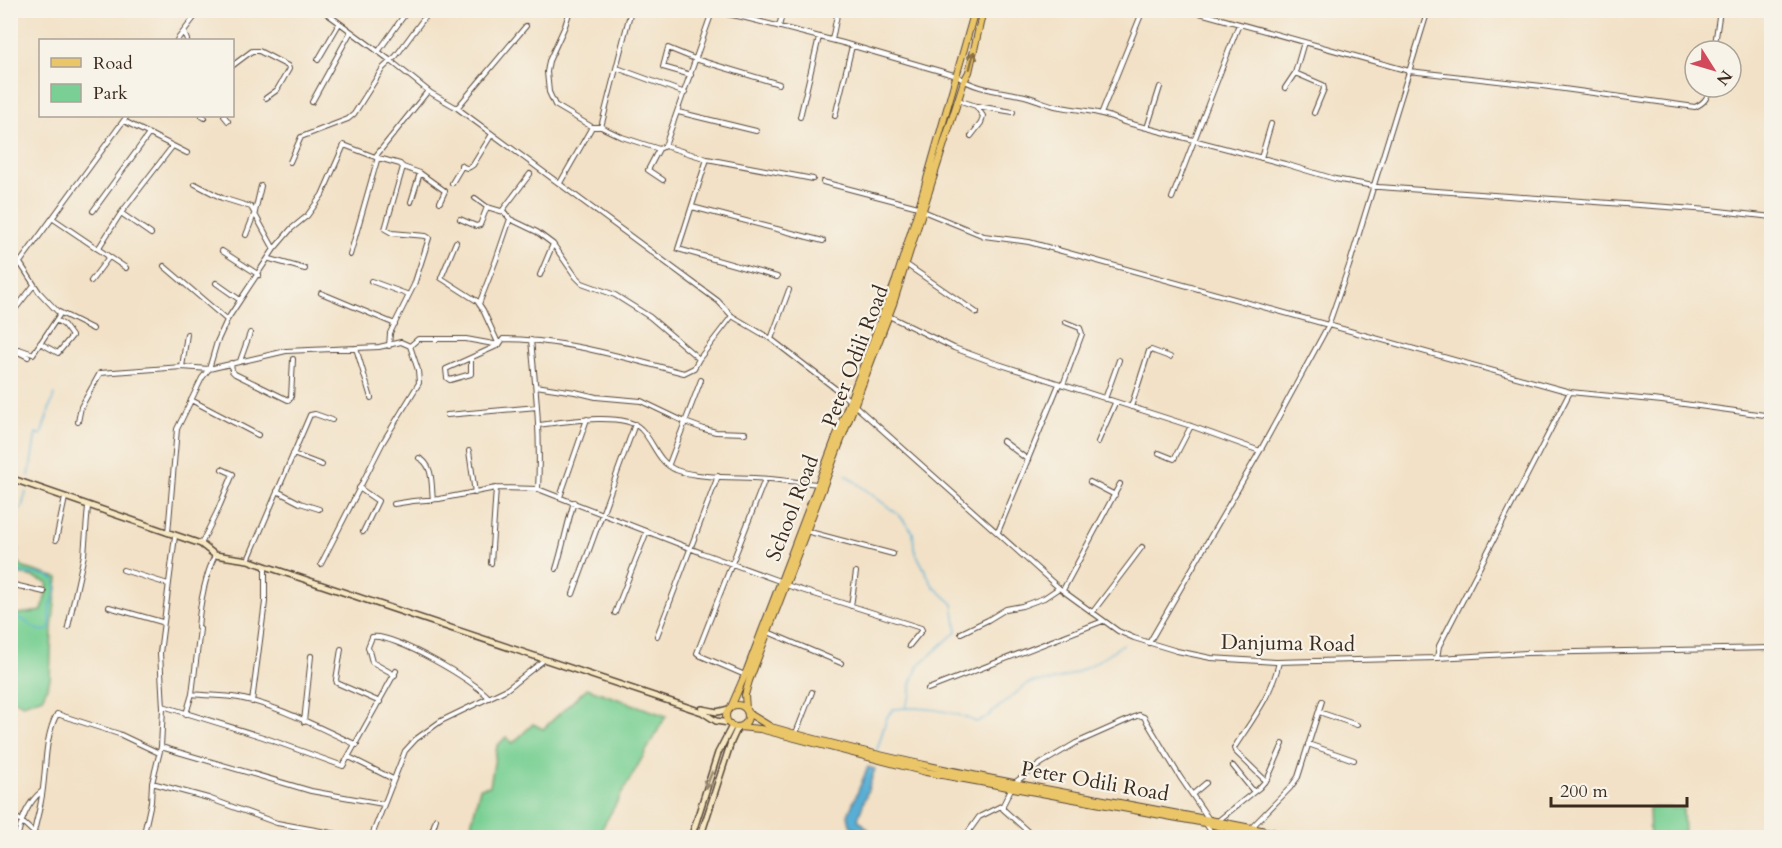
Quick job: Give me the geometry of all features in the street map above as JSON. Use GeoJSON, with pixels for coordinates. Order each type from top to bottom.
{"type":"FeatureCollection","features":[{"type":"Feature","properties":{"kind":"main road","name":"School Road"},"geometry":{"type":"LineString","coordinates":[[730,708],[784,583],[891,295],[921,209],[975,10]]}},
{"type":"Feature","properties":{"kind":"main road","name":"Peter Odili Road"},"geometry":{"type":"LineString","coordinates":[[983,10],[969,72],[921,209],[907,265],[889,316],[852,404],[807,531],[784,583],[747,689],[747,711],[764,724],[796,735],[927,767],[1207,821],[1271,837]]}},
{"type":"Feature","properties":{"kind":"main road"},"geometry":{"type":"LineString","coordinates":[[739,705],[747,711],[747,721],[734,726],[726,716],[730,708],[739,705]]}},
{"type":"Feature","properties":{"kind":"main road","name":"Peter Odili Road"},"geometry":{"type":"LineString","coordinates":[[734,726],[760,729],[918,770],[1013,785]]}},
{"type":"Feature","properties":{"kind":"main road","name":"Peter Odili Road"},"geometry":{"type":"LineString","coordinates":[[1207,821],[1219,820],[1300,837]]}},
{"type":"Feature","properties":{"kind":"street"},"geometry":{"type":"LineString","coordinates":[[178,39],[200,10]]}},
{"type":"Feature","properties":{"kind":"street","name":"Danjuma Road"},"geometry":{"type":"LineString","coordinates":[[322,10],[428,91],[457,108],[560,183],[718,301],[732,316],[771,339],[841,393],[1061,589],[1118,631],[1177,651],[1211,657],[1279,662],[1527,653],[1772,648]]}},
{"type":"Feature","properties":{"kind":"street"},"geometry":{"type":"LineString","coordinates":[[378,52],[408,10]]}},
{"type":"Feature","properties":{"kind":"street"},"geometry":{"type":"LineString","coordinates":[[290,162],[301,137],[348,119],[354,114],[383,68],[391,61],[430,10]]}},
{"type":"Feature","properties":{"kind":"street"},"geometry":{"type":"LineString","coordinates":[[570,10],[549,61],[547,72],[549,92],[555,105],[592,127],[601,127],[622,137],[659,149]]}},
{"type":"Feature","properties":{"kind":"street"},"geometry":{"type":"LineString","coordinates":[[601,127],[631,10]]}},
{"type":"Feature","properties":{"kind":"street"},"geometry":{"type":"LineString","coordinates":[[706,10],[832,40],[957,76],[964,81],[1055,106],[1080,108],[1193,141],[1373,187],[1710,210],[1772,217]]}},
{"type":"Feature","properties":{"kind":"street"},"geometry":{"type":"LineString","coordinates":[[742,17],[743,10]]}},
{"type":"Feature","properties":{"kind":"street"},"geometry":{"type":"LineString","coordinates":[[779,28],[783,10]]}},
{"type":"Feature","properties":{"kind":"street"},"geometry":{"type":"LineString","coordinates":[[832,40],[838,10]]}},
{"type":"Feature","properties":{"kind":"street"},"geometry":{"type":"LineString","coordinates":[[1101,114],[1143,10]]}},
{"type":"Feature","properties":{"kind":"street"},"geometry":{"type":"LineString","coordinates":[[1189,10],[1409,71],[1539,86],[1695,108],[1706,99]]}},
{"type":"Feature","properties":{"kind":"street"},"geometry":{"type":"LineString","coordinates":[[1149,643],[1260,452],[1328,326],[1428,10]]}},
{"type":"Feature","properties":{"kind":"street"},"geometry":{"type":"LineString","coordinates":[[1715,39],[1719,10]]}},
{"type":"Feature","properties":{"kind":"street"},"geometry":{"type":"LineString","coordinates":[[663,180],[648,170],[659,149],[665,146],[712,12]]}},
{"type":"Feature","properties":{"kind":"street"},"geometry":{"type":"LineString","coordinates":[[318,60],[339,24]]}},
{"type":"Feature","properties":{"kind":"street"},"geometry":{"type":"LineString","coordinates":[[1172,198],[1239,24]]}},
{"type":"Feature","properties":{"kind":"street"},"geometry":{"type":"LineString","coordinates":[[457,108],[526,26]]}},
{"type":"Feature","properties":{"kind":"street"},"geometry":{"type":"LineString","coordinates":[[183,31],[187,39]]}},
{"type":"Feature","properties":{"kind":"street"},"geometry":{"type":"LineString","coordinates":[[312,102],[350,33]]}},
{"type":"Feature","properties":{"kind":"street"},"geometry":{"type":"LineString","coordinates":[[800,117],[819,38]]}},
{"type":"Feature","properties":{"kind":"street"},"geometry":{"type":"LineString","coordinates":[[1285,88],[1295,74],[1305,42]]}},
{"type":"Feature","properties":{"kind":"street"},"geometry":{"type":"LineString","coordinates":[[835,116],[852,46]]}},
{"type":"Feature","properties":{"kind":"street"},"geometry":{"type":"LineString","coordinates":[[691,75],[663,67],[668,48],[695,59],[779,84]]}},
{"type":"Feature","properties":{"kind":"street"},"geometry":{"type":"LineString","coordinates":[[234,64],[252,51],[259,51],[288,66],[289,69],[277,90],[266,98]]}},
{"type":"Feature","properties":{"kind":"street"},"geometry":{"type":"LineString","coordinates":[[617,68],[685,93]]}},
{"type":"Feature","properties":{"kind":"street"},"geometry":{"type":"LineString","coordinates":[[1295,74],[1323,85],[1324,88],[1314,113]]}},
{"type":"Feature","properties":{"kind":"street"},"geometry":{"type":"LineString","coordinates":[[1147,128],[1160,87]]}},
{"type":"Feature","properties":{"kind":"street"},"geometry":{"type":"LineString","coordinates":[[350,255],[376,157],[428,91]]}},
{"type":"Feature","properties":{"kind":"street"},"geometry":{"type":"LineString","coordinates":[[958,100],[976,106],[1013,112]]}},
{"type":"Feature","properties":{"kind":"street"},"geometry":{"type":"LineString","coordinates":[[971,136],[981,123],[983,116],[976,106]]}},
{"type":"Feature","properties":{"kind":"street"},"geometry":{"type":"LineString","coordinates":[[678,112],[756,131]]}},
{"type":"Feature","properties":{"kind":"street"},"geometry":{"type":"LineString","coordinates":[[10,276],[126,117]]}},
{"type":"Feature","properties":{"kind":"street"},"geometry":{"type":"LineString","coordinates":[[225,117],[228,122]]}},
{"type":"Feature","properties":{"kind":"street"},"geometry":{"type":"LineString","coordinates":[[124,121],[187,153]]}},
{"type":"Feature","properties":{"kind":"street"},"geometry":{"type":"LineString","coordinates":[[1261,158],[1271,124]]}},
{"type":"Feature","properties":{"kind":"street"},"geometry":{"type":"LineString","coordinates":[[560,183],[592,127]]}},
{"type":"Feature","properties":{"kind":"street"},"geometry":{"type":"LineString","coordinates":[[93,211],[149,134]]}},
{"type":"Feature","properties":{"kind":"street"},"geometry":{"type":"LineString","coordinates":[[452,183],[461,165],[470,168],[473,165],[492,134]]}},
{"type":"Feature","properties":{"kind":"street"},"geometry":{"type":"LineString","coordinates":[[168,533],[177,429],[209,369],[217,342],[227,320],[270,259],[274,249],[291,229],[308,216],[322,195],[344,145],[420,173],[445,190],[440,202]]}},
{"type":"Feature","properties":{"kind":"street"},"geometry":{"type":"LineString","coordinates":[[665,146],[707,159],[813,179]]}},
{"type":"Feature","properties":{"kind":"street"},"geometry":{"type":"LineString","coordinates":[[98,249],[121,213],[172,147]]}},
{"type":"Feature","properties":{"kind":"street"},"geometry":{"type":"LineString","coordinates":[[707,159],[678,249],[777,278]]}},
{"type":"Feature","properties":{"kind":"street"},"geometry":{"type":"LineString","coordinates":[[389,346],[390,333],[409,295],[429,238],[392,233],[385,229],[403,166]]}},
{"type":"Feature","properties":{"kind":"street"},"geometry":{"type":"LineString","coordinates":[[411,202],[420,173]]}},
{"type":"Feature","properties":{"kind":"street"},"geometry":{"type":"LineString","coordinates":[[502,211],[530,174]]}},
{"type":"Feature","properties":{"kind":"street"},"geometry":{"type":"LineString","coordinates":[[823,182],[921,209],[984,236],[1029,242],[1570,392],[1662,401],[1772,416]]}},
{"type":"Feature","properties":{"kind":"street"},"geometry":{"type":"LineString","coordinates":[[195,184],[222,198],[251,207],[274,249]]}},
{"type":"Feature","properties":{"kind":"street"},"geometry":{"type":"LineString","coordinates":[[246,235],[255,212],[261,186]]}},
{"type":"Feature","properties":{"kind":"street"},"geometry":{"type":"LineString","coordinates":[[475,198],[487,207],[502,211],[510,219],[537,232],[554,244],[582,283],[615,295],[650,317],[699,359]]}},
{"type":"Feature","properties":{"kind":"street"},"geometry":{"type":"LineString","coordinates":[[460,219],[476,226],[480,225],[487,207]]}},
{"type":"Feature","properties":{"kind":"street"},"geometry":{"type":"LineString","coordinates":[[692,207],[823,242]]}},
{"type":"Feature","properties":{"kind":"street"},"geometry":{"type":"LineString","coordinates":[[121,213],[151,234]]}},
{"type":"Feature","properties":{"kind":"street"},"geometry":{"type":"LineString","coordinates":[[51,218],[126,268]]}},
{"type":"Feature","properties":{"kind":"street"},"geometry":{"type":"LineString","coordinates":[[478,304],[510,219]]}},
{"type":"Feature","properties":{"kind":"street"},"geometry":{"type":"LineString","coordinates":[[456,242],[441,278],[478,304],[499,345]]}},
{"type":"Feature","properties":{"kind":"street"},"geometry":{"type":"LineString","coordinates":[[540,275],[554,244]]}},
{"type":"Feature","properties":{"kind":"street"},"geometry":{"type":"LineString","coordinates":[[222,251],[259,275]]}},
{"type":"Feature","properties":{"kind":"street"},"geometry":{"type":"LineString","coordinates":[[91,281],[109,257]]}},
{"type":"Feature","properties":{"kind":"street"},"geometry":{"type":"LineString","coordinates":[[270,259],[305,269]]}},
{"type":"Feature","properties":{"kind":"street"},"geometry":{"type":"LineString","coordinates":[[20,263],[34,285],[60,314],[93,329]]}},
{"type":"Feature","properties":{"kind":"street"},"geometry":{"type":"LineString","coordinates":[[907,265],[977,314]]}},
{"type":"Feature","properties":{"kind":"street"},"geometry":{"type":"LineString","coordinates":[[164,266],[227,320]]}},
{"type":"Feature","properties":{"kind":"street"},"geometry":{"type":"LineString","coordinates":[[371,281],[409,295]]}},
{"type":"Feature","properties":{"kind":"street"},"geometry":{"type":"LineString","coordinates":[[216,283],[240,300]]}},
{"type":"Feature","properties":{"kind":"street"},"geometry":{"type":"LineString","coordinates":[[10,316],[34,285]]}},
{"type":"Feature","properties":{"kind":"street"},"geometry":{"type":"LineString","coordinates":[[771,339],[789,290]]}},
{"type":"Feature","properties":{"kind":"street"},"geometry":{"type":"LineString","coordinates":[[321,293],[395,324]]}},
{"type":"Feature","properties":{"kind":"street"},"geometry":{"type":"LineString","coordinates":[[19,349],[33,354],[60,314]]}},
{"type":"Feature","properties":{"kind":"street"},"geometry":{"type":"LineString","coordinates":[[471,358],[471,374],[449,379],[446,369],[499,345],[503,339],[588,347],[684,373],[694,368],[732,316]]}},
{"type":"Feature","properties":{"kind":"street"},"geometry":{"type":"LineString","coordinates":[[889,316],[954,348],[1115,403],[1191,426],[1260,452]]}},
{"type":"Feature","properties":{"kind":"street"},"geometry":{"type":"LineString","coordinates":[[40,343],[58,353],[72,336],[63,324],[56,320]]}},
{"type":"Feature","properties":{"kind":"street"},"geometry":{"type":"LineString","coordinates":[[998,532],[1082,334],[1080,328],[1065,322]]}},
{"type":"Feature","properties":{"kind":"street"},"geometry":{"type":"LineString","coordinates":[[240,361],[250,333]]}},
{"type":"Feature","properties":{"kind":"street"},"geometry":{"type":"LineString","coordinates":[[182,367],[187,334]]}},
{"type":"Feature","properties":{"kind":"street"},"geometry":{"type":"LineString","coordinates":[[410,346],[418,339],[466,339],[499,345]]}},
{"type":"Feature","properties":{"kind":"street"},"geometry":{"type":"LineString","coordinates":[[531,340],[539,425],[538,489]]}},
{"type":"Feature","properties":{"kind":"street"},"geometry":{"type":"LineString","coordinates":[[78,422],[81,407],[100,373],[182,367],[209,369],[286,351],[389,346],[401,342],[410,346],[418,370],[419,383],[383,442],[321,564]]}},
{"type":"Feature","properties":{"kind":"street"},"geometry":{"type":"LineString","coordinates":[[10,348],[28,357]]}},
{"type":"Feature","properties":{"kind":"street"},"geometry":{"type":"LineString","coordinates":[[356,348],[370,398]]}},
{"type":"Feature","properties":{"kind":"street"},"geometry":{"type":"LineString","coordinates":[[1131,407],[1149,351],[1170,357]]}},
{"type":"Feature","properties":{"kind":"street"},"geometry":{"type":"LineString","coordinates":[[231,363],[235,374],[288,400],[291,398],[293,359]]}},
{"type":"Feature","properties":{"kind":"street"},"geometry":{"type":"LineString","coordinates":[[1105,399],[1119,360]]}},
{"type":"Feature","properties":{"kind":"street"},"geometry":{"type":"LineString","coordinates":[[669,464],[701,380]]}},
{"type":"Feature","properties":{"kind":"street"},"geometry":{"type":"LineString","coordinates":[[536,386],[596,397],[642,400],[685,422],[716,432],[745,433]]}},
{"type":"Feature","properties":{"kind":"street"},"geometry":{"type":"LineString","coordinates":[[1437,658],[1439,646],[1570,392]]}},
{"type":"Feature","properties":{"kind":"street"},"geometry":{"type":"LineString","coordinates":[[191,400],[258,435]]}},
{"type":"Feature","properties":{"kind":"street"},"geometry":{"type":"LineString","coordinates":[[1098,442],[1115,403]]}},
{"type":"Feature","properties":{"kind":"street"},"geometry":{"type":"LineString","coordinates":[[447,415],[537,407]]}},
{"type":"Feature","properties":{"kind":"street"},"geometry":{"type":"LineString","coordinates":[[248,560],[310,416],[315,414],[332,420]]}},
{"type":"Feature","properties":{"kind":"street"},"geometry":{"type":"LineString","coordinates":[[539,425],[587,419],[625,421],[635,424],[642,430],[656,453],[674,469],[718,476],[819,484]]}},
{"type":"Feature","properties":{"kind":"street"},"geometry":{"type":"LineString","coordinates":[[560,497],[587,419]]}},
{"type":"Feature","properties":{"kind":"street"},"geometry":{"type":"LineString","coordinates":[[573,594],[635,424]]}},
{"type":"Feature","properties":{"kind":"street"},"geometry":{"type":"LineString","coordinates":[[1158,453],[1174,459],[1191,426]]}},
{"type":"Feature","properties":{"kind":"street"},"geometry":{"type":"LineString","coordinates":[[1003,441],[1028,460]]}},
{"type":"Feature","properties":{"kind":"street"},"geometry":{"type":"LineString","coordinates":[[469,451],[475,493]]}},
{"type":"Feature","properties":{"kind":"street"},"geometry":{"type":"LineString","coordinates":[[293,454],[322,465]]}},
{"type":"Feature","properties":{"kind":"street"},"geometry":{"type":"LineString","coordinates":[[419,458],[427,463],[430,469],[433,500]]}},
{"type":"Feature","properties":{"kind":"street"},"geometry":{"type":"LineString","coordinates":[[201,544],[233,474],[222,469]]}},
{"type":"Feature","properties":{"kind":"street"},"geometry":{"type":"LineString","coordinates":[[657,636],[718,476]]}},
{"type":"Feature","properties":{"kind":"street"},"geometry":{"type":"LineString","coordinates":[[11,479],[201,544],[215,555],[248,560],[702,712],[716,721],[734,726]]}},
{"type":"Feature","properties":{"kind":"street"},"geometry":{"type":"LineString","coordinates":[[745,675],[701,657],[697,652],[765,479]]}},
{"type":"Feature","properties":{"kind":"street"},"geometry":{"type":"LineString","coordinates":[[1090,482],[1115,495]]}},
{"type":"Feature","properties":{"kind":"street"},"geometry":{"type":"LineString","coordinates":[[962,633],[988,621],[1006,609],[1044,598],[1061,589],[1120,484]]}},
{"type":"Feature","properties":{"kind":"street"},"geometry":{"type":"LineString","coordinates":[[359,488],[378,501],[363,532]]}},
{"type":"Feature","properties":{"kind":"street"},"geometry":{"type":"LineString","coordinates":[[491,563],[496,488]]}},
{"type":"Feature","properties":{"kind":"street"},"geometry":{"type":"LineString","coordinates":[[394,504],[433,500],[496,488],[538,489],[784,583],[921,628],[922,630],[909,646]]}},
{"type":"Feature","properties":{"kind":"street"},"geometry":{"type":"LineString","coordinates":[[277,491],[300,503],[319,509]]}},
{"type":"Feature","properties":{"kind":"street"},"geometry":{"type":"LineString","coordinates":[[56,540],[65,498]]}},
{"type":"Feature","properties":{"kind":"street"},"geometry":{"type":"LineString","coordinates":[[556,569],[561,555],[565,528],[574,502]]}},
{"type":"Feature","properties":{"kind":"street"},"geometry":{"type":"LineString","coordinates":[[68,627],[84,555],[88,506]]}},
{"type":"Feature","properties":{"kind":"street"},"geometry":{"type":"LineString","coordinates":[[615,613],[647,531]]}},
{"type":"Feature","properties":{"kind":"street"},"geometry":{"type":"LineString","coordinates":[[807,531],[893,555]]}},
{"type":"Feature","properties":{"kind":"street"},"geometry":{"type":"LineString","coordinates":[[143,837],[161,747],[162,622],[175,536]]}},
{"type":"Feature","properties":{"kind":"street"},"geometry":{"type":"LineString","coordinates":[[1092,613],[1142,547]]}},
{"type":"Feature","properties":{"kind":"street"},"geometry":{"type":"LineString","coordinates":[[186,714],[192,694],[200,629],[198,628],[200,600],[215,555]]}},
{"type":"Feature","properties":{"kind":"street"},"geometry":{"type":"LineString","coordinates":[[252,702],[266,602],[265,566]]}},
{"type":"Feature","properties":{"kind":"street"},"geometry":{"type":"LineString","coordinates":[[123,570],[168,584]]}},
{"type":"Feature","properties":{"kind":"street"},"geometry":{"type":"LineString","coordinates":[[851,606],[856,572]]}},
{"type":"Feature","properties":{"kind":"street"},"geometry":{"type":"LineString","coordinates":[[10,584],[44,592]]}},
{"type":"Feature","properties":{"kind":"street"},"geometry":{"type":"LineString","coordinates":[[109,607],[162,622]]}},
{"type":"Feature","properties":{"kind":"street"},"geometry":{"type":"LineString","coordinates":[[928,689],[1103,620]]}},
{"type":"Feature","properties":{"kind":"street"},"geometry":{"type":"LineString","coordinates":[[768,632],[841,663]]}},
{"type":"Feature","properties":{"kind":"street"},"geometry":{"type":"LineString","coordinates":[[163,706],[264,737],[342,766],[357,745],[396,673],[372,662],[368,647],[372,637],[377,636],[400,643],[413,650],[476,685],[489,698]]}},
{"type":"Feature","properties":{"kind":"street"},"geometry":{"type":"LineString","coordinates":[[341,649],[337,683],[380,702]]}},
{"type":"Feature","properties":{"kind":"street"},"geometry":{"type":"LineString","coordinates":[[304,722],[311,656]]}},
{"type":"Feature","properties":{"kind":"street"},"geometry":{"type":"LineString","coordinates":[[371,837],[405,751],[427,730],[507,689],[544,660]]}},
{"type":"Feature","properties":{"kind":"street"},"geometry":{"type":"LineString","coordinates":[[1266,781],[1234,748],[1266,699],[1276,678],[1279,662]]}},
{"type":"Feature","properties":{"kind":"street"},"geometry":{"type":"LineString","coordinates":[[796,735],[812,692]]}},
{"type":"Feature","properties":{"kind":"street"},"geometry":{"type":"LineString","coordinates":[[192,694],[237,698],[252,702],[357,745]]}},
{"type":"Feature","properties":{"kind":"street"},"geometry":{"type":"LineString","coordinates":[[1252,827],[1298,777],[1322,701]]}},
{"type":"Feature","properties":{"kind":"street"},"geometry":{"type":"LineString","coordinates":[[694,711],[700,709],[717,712],[730,708]]}},
{"type":"Feature","properties":{"kind":"street"},"geometry":{"type":"LineString","coordinates":[[1319,712],[1357,725]]}},
{"type":"Feature","properties":{"kind":"street"},"geometry":{"type":"LineString","coordinates":[[33,836],[50,736],[57,714],[119,734],[159,753]]}},
{"type":"Feature","properties":{"kind":"street"},"geometry":{"type":"LineString","coordinates":[[964,837],[979,817],[1003,805],[1013,785],[1076,743],[1139,715],[1144,717],[1192,794],[1214,837]]}},
{"type":"Feature","properties":{"kind":"street"},"geometry":{"type":"LineString","coordinates":[[691,837],[718,753],[734,726]]}},
{"type":"Feature","properties":{"kind":"street"},"geometry":{"type":"LineString","coordinates":[[700,837],[731,742],[734,726]]}},
{"type":"Feature","properties":{"kind":"street"},"geometry":{"type":"LineString","coordinates":[[1219,820],[1266,781],[1283,744]]}},
{"type":"Feature","properties":{"kind":"street"},"geometry":{"type":"LineString","coordinates":[[1308,744],[1354,760]]}},
{"type":"Feature","properties":{"kind":"street"},"geometry":{"type":"LineString","coordinates":[[161,747],[311,791],[383,804]]}},
{"type":"Feature","properties":{"kind":"street"},"geometry":{"type":"LineString","coordinates":[[349,757],[393,779]]}},
{"type":"Feature","properties":{"kind":"street"},"geometry":{"type":"LineString","coordinates":[[1233,766],[1254,792]]}},
{"type":"Feature","properties":{"kind":"street"},"geometry":{"type":"LineString","coordinates":[[152,783],[200,795],[277,823],[358,837]]}},
{"type":"Feature","properties":{"kind":"street"},"geometry":{"type":"LineString","coordinates":[[1192,794],[1206,783]]}},
{"type":"Feature","properties":{"kind":"street"},"geometry":{"type":"LineString","coordinates":[[17,837],[21,821],[32,799],[42,791]]}},
{"type":"Feature","properties":{"kind":"street"},"geometry":{"type":"LineString","coordinates":[[1003,805],[1006,813],[1035,837]]}},
{"type":"Feature","properties":{"kind":"street"},"geometry":{"type":"LineString","coordinates":[[10,814],[21,821],[33,836],[41,837]]}},
{"type":"Feature","properties":{"kind":"street"},"geometry":{"type":"LineString","coordinates":[[430,837],[436,819]]}},
{"type":"Feature","properties":{"kind":"green space"},"geometry":{"type":"Polygon","coordinates":[[[17,560],[24,568],[58,578],[52,629],[50,679],[43,697],[23,704],[11,699],[10,615],[42,611],[48,583],[30,576],[16,574],[14,571],[17,560]]]}},
{"type":"Feature","properties":{"kind":"green space"},"geometry":{"type":"Polygon","coordinates":[[[587,688],[666,716],[597,837],[468,837],[480,788],[490,786],[497,746],[506,737],[513,743],[533,724],[543,729],[587,688]]]}},
{"type":"Feature","properties":{"kind":"green space"},"geometry":{"type":"Polygon","coordinates":[[[1649,808],[1683,808],[1684,837],[1650,837],[1649,808]]]}},
{"type":"Feature","properties":{"kind":"water"},"geometry":{"type":"Polygon","coordinates":[[[868,767],[875,769],[858,819],[876,837],[865,837],[850,825],[848,815],[868,767]]]}},
{"type":"Feature","properties":{"kind":"waterway"},"geometry":{"type":"LineString","coordinates":[[29,476],[36,433],[41,435],[54,395]]}},
{"type":"Feature","properties":{"kind":"waterway"},"geometry":{"type":"LineString","coordinates":[[846,475],[899,515],[913,532],[914,549],[933,586],[953,604],[957,631],[918,666],[911,684],[911,695],[905,708]]}},
{"type":"Feature","properties":{"kind":"waterway"},"geometry":{"type":"LineString","coordinates":[[10,518],[22,507],[26,492]]}},
{"type":"Feature","properties":{"kind":"waterway"},"geometry":{"type":"LineString","coordinates":[[10,546],[18,549],[17,571],[47,575],[55,582],[56,589],[50,607],[51,622],[48,630],[37,630],[22,620],[10,618]]}},
{"type":"Feature","properties":{"kind":"waterway"},"geometry":{"type":"LineString","coordinates":[[877,750],[887,717],[894,709],[936,710],[957,714],[976,722],[983,720],[1027,684],[1051,681],[1071,675],[1098,661],[1123,644]]}}]}
